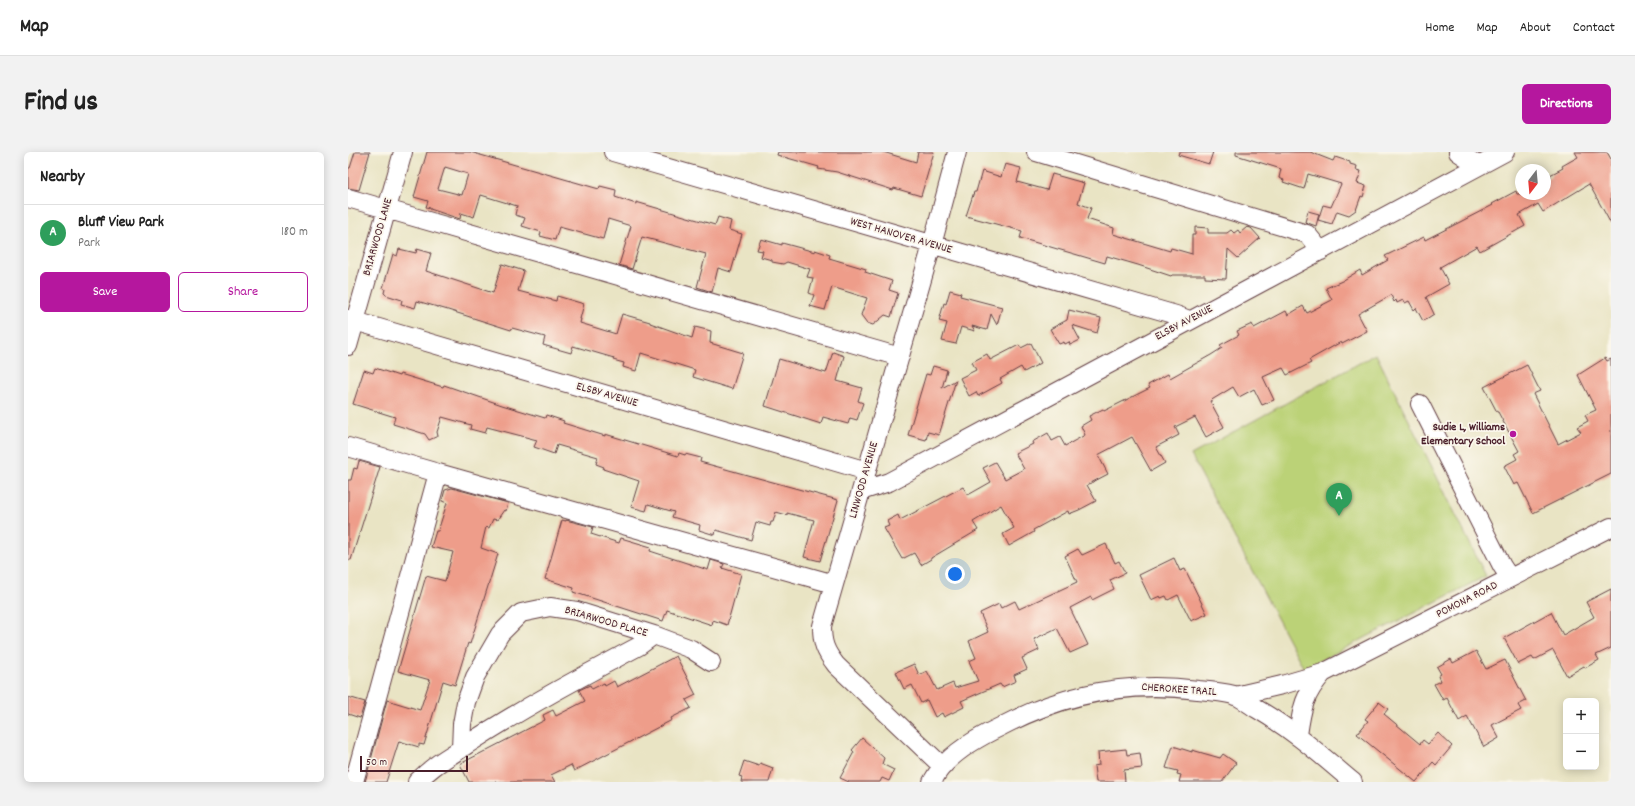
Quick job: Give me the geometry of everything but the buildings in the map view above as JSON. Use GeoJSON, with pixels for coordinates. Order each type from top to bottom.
{"type":"FeatureCollection","features":[{"type":"Feature","properties":{"kind":"street","name":"BRIARWOOD LANE"},"geometry":{"type":"LineString","coordinates":[[348,346],[351,320],[403,152]]}},
{"type":"Feature","properties":{"kind":"street","name":"WEST HANOVER AVENUE"},"geometry":{"type":"LineString","coordinates":[[614,152],[1189,320]]}},
{"type":"Feature","properties":{"kind":"street","name":"LINWOOD AVENUE"},"geometry":{"type":"LineString","coordinates":[[942,766],[836,665],[827,653],[822,639],[822,626],[932,245],[957,152]]}},
{"type":"Feature","properties":{"kind":"street"},"geometry":{"type":"LineString","coordinates":[[1036,152],[1307,234],[1321,251]]}},
{"type":"Feature","properties":{"kind":"street"},"geometry":{"type":"LineString","coordinates":[[1458,152],[1479,166]]}},
{"type":"Feature","properties":{"kind":"street","name":"ELSBY AVENUE"},"geometry":{"type":"LineString","coordinates":[[861,491],[889,482],[1505,152]]}},
{"type":"Feature","properties":{"kind":"street"},"geometry":{"type":"LineString","coordinates":[[348,198],[900,357]]}},
{"type":"Feature","properties":{"kind":"street","name":"ELSBY AVENUE"},"geometry":{"type":"LineString","coordinates":[[351,320],[866,471]]}},
{"type":"Feature","properties":{"kind":"street"},"geometry":{"type":"LineString","coordinates":[[1420,404],[1502,566],[1510,578]]}},
{"type":"Feature","properties":{"kind":"street"},"geometry":{"type":"LineString","coordinates":[[348,447],[834,584]]}},
{"type":"Feature","properties":{"kind":"street"},"geometry":{"type":"LineString","coordinates":[[354,782],[438,473]]}},
{"type":"Feature","properties":{"kind":"street","name":"POMONA ROAD"},"geometry":{"type":"LineString","coordinates":[[1235,696],[1282,685],[1323,673],[1611,527]]}},
{"type":"Feature","properties":{"kind":"street","name":"BRIARWOOD PLACE"},"geometry":{"type":"LineString","coordinates":[[461,749],[463,717],[466,702],[475,677],[500,634],[521,613],[550,607],[577,611],[691,649],[711,662]]}},
{"type":"Feature","properties":{"kind":"street","name":"BRIARWOOD PLACE"},"geometry":{"type":"LineString","coordinates":[[417,782],[443,759],[507,719],[639,646],[654,636]]}},
{"type":"Feature","properties":{"kind":"street","name":"POMONA ROAD"},"geometry":{"type":"LineString","coordinates":[[1298,735],[1301,708],[1311,687],[1323,673]]}},
{"type":"Feature","properties":{"kind":"street","name":"CHEROKEE TRAIL"},"geometry":{"type":"LineString","coordinates":[[932,782],[942,766],[959,752],[983,736],[1039,709],[1072,698],[1106,690],[1138,687],[1191,689],[1235,696],[1298,735],[1353,782]]}},
{"type":"Feature","properties":{"kind":"green space"},"geometry":{"type":"Polygon","coordinates":[[[1376,354],[1486,576],[1304,669],[1191,455],[1376,354]]]}},
{"type":"Feature","properties":{"kind":"place","name":"Sudie L, Williams Elementary School"},"geometry":{"type":"Point","coordinates":[1513,434]}},
{"type":"Feature","properties":{"kind":"place","name":"Bluff View Park"},"geometry":{"type":"Point","coordinates":[1339,516]}}]}
